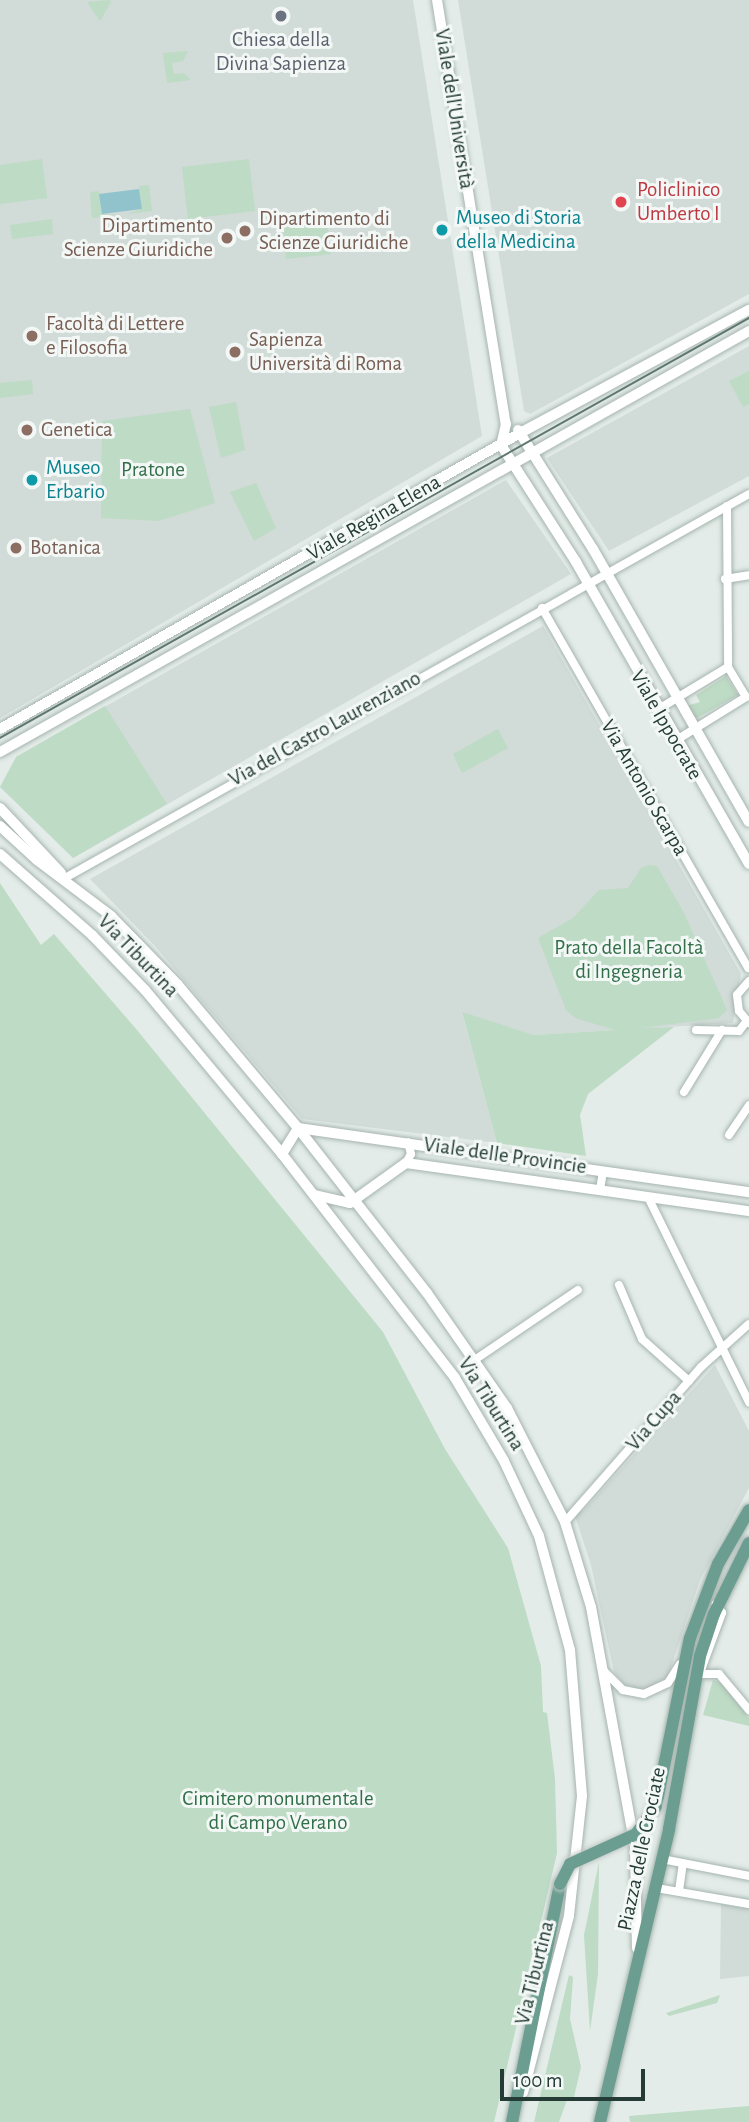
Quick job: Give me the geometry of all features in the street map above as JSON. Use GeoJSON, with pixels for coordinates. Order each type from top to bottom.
{"type":"FeatureCollection","features":[{"type":"Feature","properties":{"kind":"main road","name":"Viale dell'Università"},"geometry":{"type":"LineString","coordinates":[[437,0],[506,425],[501,445]]}},
{"type":"Feature","properties":{"kind":"main road","name":"Viale Regina Elena"},"geometry":{"type":"LineString","coordinates":[[0,729],[522,432],[749,310]]}},
{"type":"Feature","properties":{"kind":"main road","name":"Viale Regina Elena"},"geometry":{"type":"LineString","coordinates":[[4,750],[749,331]]}},
{"type":"Feature","properties":{"kind":"main road"},"geometry":{"type":"LineString","coordinates":[[506,425],[522,432],[532,452]]}},
{"type":"Feature","properties":{"kind":"main road"},"geometry":{"type":"LineString","coordinates":[[501,445],[510,464],[587,584]]}},
{"type":"Feature","properties":{"kind":"main road","name":"Viale Ippocrate"},"geometry":{"type":"LineString","coordinates":[[532,452],[593,549],[693,729],[749,822]]}},
{"type":"Feature","properties":{"kind":"main road","name":"Viale Ippocrate"},"geometry":{"type":"LineString","coordinates":[[587,584],[657,710],[749,864]]}},
{"type":"Feature","properties":{"kind":"main road","name":"Via Tiburtina"},"geometry":{"type":"LineString","coordinates":[[0,808],[65,878]]}},
{"type":"Feature","properties":{"kind":"main road","name":"Via Tiburtina"},"geometry":{"type":"LineString","coordinates":[[0,826],[37,860],[65,878],[111,916],[169,975],[298,1128],[476,1359],[533,1456],[565,1522],[591,1607],[637,1858],[636,1959],[600,2122]]}},
{"type":"Feature","properties":{"kind":"main road","name":"Via Tiburtina"},"geometry":{"type":"LineString","coordinates":[[0,854],[92,935],[145,990],[282,1154],[439,1356],[497,1448],[539,1536],[563,1612],[578,1721],[579,1838],[569,1916],[514,2122]]}},
{"type":"Feature","properties":{"kind":"main road"},"geometry":{"type":"LineString","coordinates":[[282,1154],[298,1128]]}},
{"type":"Feature","properties":{"kind":"main road","name":"Viale delle Provincie"},"geometry":{"type":"LineString","coordinates":[[298,1128],[749,1192]]}},
{"type":"Feature","properties":{"kind":"main road"},"geometry":{"type":"LineString","coordinates":[[313,1195],[339,1204],[355,1201],[406,1163]]}},
{"type":"Feature","properties":{"kind":"main road","name":"Viale delle Provincie"},"geometry":{"type":"LineString","coordinates":[[406,1163],[749,1212]]}},
{"type":"Feature","properties":{"kind":"main road"},"geometry":{"type":"LineString","coordinates":[[690,1639],[703,1599],[749,1510]]}},
{"type":"Feature","properties":{"kind":"main road","name":"Piazza delle Crociate"},"geometry":{"type":"LineString","coordinates":[[636,1959],[669,1829],[697,1676],[719,1605],[749,1543]]}},
{"type":"Feature","properties":{"kind":"main road","name":"Via Tiburtina"},"geometry":{"type":"LineString","coordinates":[[514,2122],[560,1884],[571,1863],[632,1836],[656,1806],[690,1639]]}},
{"type":"Feature","properties":{"kind":"street","name":"Via del Castro Laurenziano"},"geometry":{"type":"LineString","coordinates":[[65,878],[749,494]]}},
{"type":"Feature","properties":{"kind":"street"},"geometry":{"type":"LineString","coordinates":[[675,741],[748,697],[729,667],[725,579],[727,506]]}},
{"type":"Feature","properties":{"kind":"street"},"geometry":{"type":"LineString","coordinates":[[725,579],[749,575]]}},
{"type":"Feature","properties":{"kind":"street","name":"Via Antonio Scarpa"},"geometry":{"type":"LineString","coordinates":[[542,608],[748,968]]}},
{"type":"Feature","properties":{"kind":"street"},"geometry":{"type":"LineString","coordinates":[[657,710],[729,667]]}},
{"type":"Feature","properties":{"kind":"street"},"geometry":{"type":"LineString","coordinates":[[696,1030],[739,1031],[748,1022],[737,995],[749,981]]}},
{"type":"Feature","properties":{"kind":"street"},"geometry":{"type":"LineString","coordinates":[[684,1092],[722,1030]]}},
{"type":"Feature","properties":{"kind":"street"},"geometry":{"type":"LineString","coordinates":[[729,1135],[749,1105]]}},
{"type":"Feature","properties":{"kind":"street"},"geometry":{"type":"LineString","coordinates":[[406,1163],[411,1154],[408,1142]]}},
{"type":"Feature","properties":{"kind":"street","name":"Viale delle Provincie"},"geometry":{"type":"LineString","coordinates":[[600,1190],[603,1171]]}},
{"type":"Feature","properties":{"kind":"street"},"geometry":{"type":"LineString","coordinates":[[648,1197],[749,1402]]}},
{"type":"Feature","properties":{"kind":"street"},"geometry":{"type":"LineString","coordinates":[[619,1285],[642,1339],[689,1381]]}},
{"type":"Feature","properties":{"kind":"street"},"geometry":{"type":"LineString","coordinates":[[476,1359],[578,1290]]}},
{"type":"Feature","properties":{"kind":"street","name":"Via Cupa"},"geometry":{"type":"LineString","coordinates":[[565,1522],[689,1381],[749,1324]]}},
{"type":"Feature","properties":{"kind":"street"},"geometry":{"type":"LineString","coordinates":[[703,1599],[719,1605]]}},
{"type":"Feature","properties":{"kind":"street"},"geometry":{"type":"LineString","coordinates":[[602,1669],[627,1692],[655,1691],[673,1678],[690,1639]]}},
{"type":"Feature","properties":{"kind":"street"},"geometry":{"type":"LineString","coordinates":[[697,1676],[708,1671],[719,1674],[749,1710]]}},
{"type":"Feature","properties":{"kind":"street"},"geometry":{"type":"LineString","coordinates":[[667,1860],[749,1876]]}},
{"type":"Feature","properties":{"kind":"street"},"geometry":{"type":"LineString","coordinates":[[678,1891],[683,1863]]}},
{"type":"Feature","properties":{"kind":"street"},"geometry":{"type":"LineString","coordinates":[[662,1889],[749,1904]]}},
{"type":"Feature","properties":{"kind":"shaded area","name":"Sapienza Università di Roma"},"geometry":{"type":"Polygon","coordinates":[[[0,0],[413,0],[482,436],[0,718],[0,0]]]}},
{"type":"Feature","properties":{"kind":"shaded area","name":"Policlinico Umberto I"},"geometry":{"type":"Polygon","coordinates":[[[458,0],[749,0],[749,294],[530,414],[524,411],[458,0]]]}},
{"type":"Feature","properties":{"kind":"shaded area"},"geometry":{"type":"Polygon","coordinates":[[[749,346],[749,476],[609,551],[547,458],[749,346]]]}},
{"type":"Feature","properties":{"kind":"shaded area"},"geometry":{"type":"Polygon","coordinates":[[[506,480],[571,574],[73,858],[16,757],[506,480]]]}},
{"type":"Feature","properties":{"kind":"shaded area"},"geometry":{"type":"Polygon","coordinates":[[[543,626],[741,974],[733,1023],[534,1035],[462,1013],[497,1143],[302,1119],[155,946],[90,879],[543,626]]]}},
{"type":"Feature","properties":{"kind":"shaded area"},"geometry":{"type":"Polygon","coordinates":[[[715,1365],[749,1431],[749,1488],[700,1580],[668,1676],[650,1688],[638,1689],[625,1685],[614,1672],[591,1565],[574,1513],[583,1511],[715,1365]]]}},
{"type":"Feature","properties":{"kind":"shaded area"},"geometry":{"type":"Polygon","coordinates":[[[721,1904],[749,1909],[749,1976],[720,1979],[721,1904]]]}},
{"type":"Feature","properties":{"kind":"green space"},"geometry":{"type":"Polygon","coordinates":[[[110,0],[111,2],[100,21],[87,2],[110,0]]]}},
{"type":"Feature","properties":{"kind":"green space"},"geometry":{"type":"Polygon","coordinates":[[[188,51],[183,61],[172,63],[174,74],[184,73],[191,80],[167,83],[163,53],[188,51]]]}},
{"type":"Feature","properties":{"kind":"green space"},"geometry":{"type":"Polygon","coordinates":[[[42,159],[47,198],[0,204],[0,165],[42,159]]]}},
{"type":"Feature","properties":{"kind":"green space"},"geometry":{"type":"Polygon","coordinates":[[[249,159],[255,211],[188,219],[182,167],[249,159]]]}},
{"type":"Feature","properties":{"kind":"green space"},"geometry":{"type":"Polygon","coordinates":[[[149,185],[152,211],[127,214],[142,209],[139,186],[149,185]]]}},
{"type":"Feature","properties":{"kind":"green space"},"geometry":{"type":"Polygon","coordinates":[[[99,191],[102,214],[118,215],[92,218],[90,192],[99,191]]]}},
{"type":"Feature","properties":{"kind":"green space"},"geometry":{"type":"Polygon","coordinates":[[[52,219],[53,234],[12,239],[10,225],[52,219]]]}},
{"type":"Feature","properties":{"kind":"green space"},"geometry":{"type":"Polygon","coordinates":[[[327,222],[331,254],[286,259],[283,227],[327,222]]]}},
{"type":"Feature","properties":{"kind":"green space"},"geometry":{"type":"Polygon","coordinates":[[[749,371],[749,404],[743,407],[729,381],[749,371]]]}},
{"type":"Feature","properties":{"kind":"green space"},"geometry":{"type":"Polygon","coordinates":[[[32,380],[33,394],[0,398],[0,383],[32,380]]]}},
{"type":"Feature","properties":{"kind":"green space"},"geometry":{"type":"Polygon","coordinates":[[[236,402],[245,450],[221,458],[209,407],[236,402]]]}},
{"type":"Feature","properties":{"kind":"green space","name":"Pratone"},"geometry":{"type":"Polygon","coordinates":[[[190,409],[215,503],[159,521],[101,518],[102,421],[190,409]]]}},
{"type":"Feature","properties":{"kind":"green space"},"geometry":{"type":"Polygon","coordinates":[[[256,483],[276,528],[254,541],[230,492],[256,483]]]}},
{"type":"Feature","properties":{"kind":"green space"},"geometry":{"type":"Polygon","coordinates":[[[726,676],[738,695],[697,718],[692,716],[686,706],[700,702],[696,695],[726,676]]]}},
{"type":"Feature","properties":{"kind":"green space"},"geometry":{"type":"Polygon","coordinates":[[[105,706],[167,804],[73,858],[0,787],[16,757],[105,706]]]}},
{"type":"Feature","properties":{"kind":"green space"},"geometry":{"type":"Polygon","coordinates":[[[498,729],[508,748],[462,773],[453,754],[498,729]]]}},
{"type":"Feature","properties":{"kind":"green space","name":"Prato della Facoltà di Ingegneria"},"geometry":{"type":"Polygon","coordinates":[[[657,866],[684,913],[727,1010],[719,1018],[640,1028],[674,1027],[588,1094],[580,1115],[586,1156],[497,1143],[462,1012],[534,1035],[615,1030],[575,1018],[566,1010],[538,938],[573,918],[599,890],[628,888],[641,868],[657,866]]]}},
{"type":"Feature","properties":{"kind":"green space","name":"Cimitero monumentale di Campo Verano"},"geometry":{"type":"Polygon","coordinates":[[[0,883],[41,945],[54,934],[137,1030],[383,1332],[445,1449],[508,1548],[541,1666],[543,1712],[547,1713],[555,1779],[557,1853],[494,2122],[0,2122],[0,883]]]}},
{"type":"Feature","properties":{"kind":"green space"},"geometry":{"type":"Polygon","coordinates":[[[713,1680],[724,1684],[749,1718],[749,1726],[703,1715],[713,1680]]]}},
{"type":"Feature","properties":{"kind":"green space"},"geometry":{"type":"Polygon","coordinates":[[[599,1862],[598,1974],[590,2031],[584,1935],[599,1862]]]}},
{"type":"Feature","properties":{"kind":"green space"},"geometry":{"type":"Polygon","coordinates":[[[569,1975],[573,1977],[570,2019],[581,2067],[574,2097],[568,2097],[559,2122],[534,2122],[569,1975]]]}},
{"type":"Feature","properties":{"kind":"green space"},"geometry":{"type":"Polygon","coordinates":[[[720,1995],[717,2003],[669,2016],[666,2013],[720,1995]]]}},
{"type":"Feature","properties":{"kind":"green space"},"geometry":{"type":"Polygon","coordinates":[[[749,2106],[749,2122],[630,2122],[629,2116],[749,2106]]]}},
{"type":"Feature","properties":{"kind":"water"},"geometry":{"type":"Polygon","coordinates":[[[139,189],[142,209],[102,214],[99,194],[139,189]]]}},
{"type":"Feature","properties":{"kind":"tram line"},"geometry":{"type":"LineString","coordinates":[[0,738],[749,318]]}},
{"type":"Feature","properties":{"kind":"place","name":"Chiesa della Divina Sapienza"},"geometry":{"type":"Point","coordinates":[281,16]}},
{"type":"Feature","properties":{"kind":"place","name":"Policlinico Umberto I"},"geometry":{"type":"Point","coordinates":[621,202]}},
{"type":"Feature","properties":{"kind":"place","name":"Museo di Storia della Medicina"},"geometry":{"type":"Point","coordinates":[442,230]}},
{"type":"Feature","properties":{"kind":"place","name":"Dipartimento di Scienze Giuridiche"},"geometry":{"type":"Point","coordinates":[245,231]}},
{"type":"Feature","properties":{"kind":"place","name":"Dipartimento Scienze Giuridiche"},"geometry":{"type":"Point","coordinates":[227,238]}},
{"type":"Feature","properties":{"kind":"place","name":"Facoltà di Lettere e Filosofia"},"geometry":{"type":"Point","coordinates":[32,336]}},
{"type":"Feature","properties":{"kind":"place","name":"Sapienza Università di Roma"},"geometry":{"type":"Point","coordinates":[235,352]}},
{"type":"Feature","properties":{"kind":"place","name":"Genetica"},"geometry":{"type":"Point","coordinates":[27,430]}},
{"type":"Feature","properties":{"kind":"place","name":"Museo Erbario"},"geometry":{"type":"Point","coordinates":[32,480]}},
{"type":"Feature","properties":{"kind":"place","name":"Botanica"},"geometry":{"type":"Point","coordinates":[16,548]}}]}
